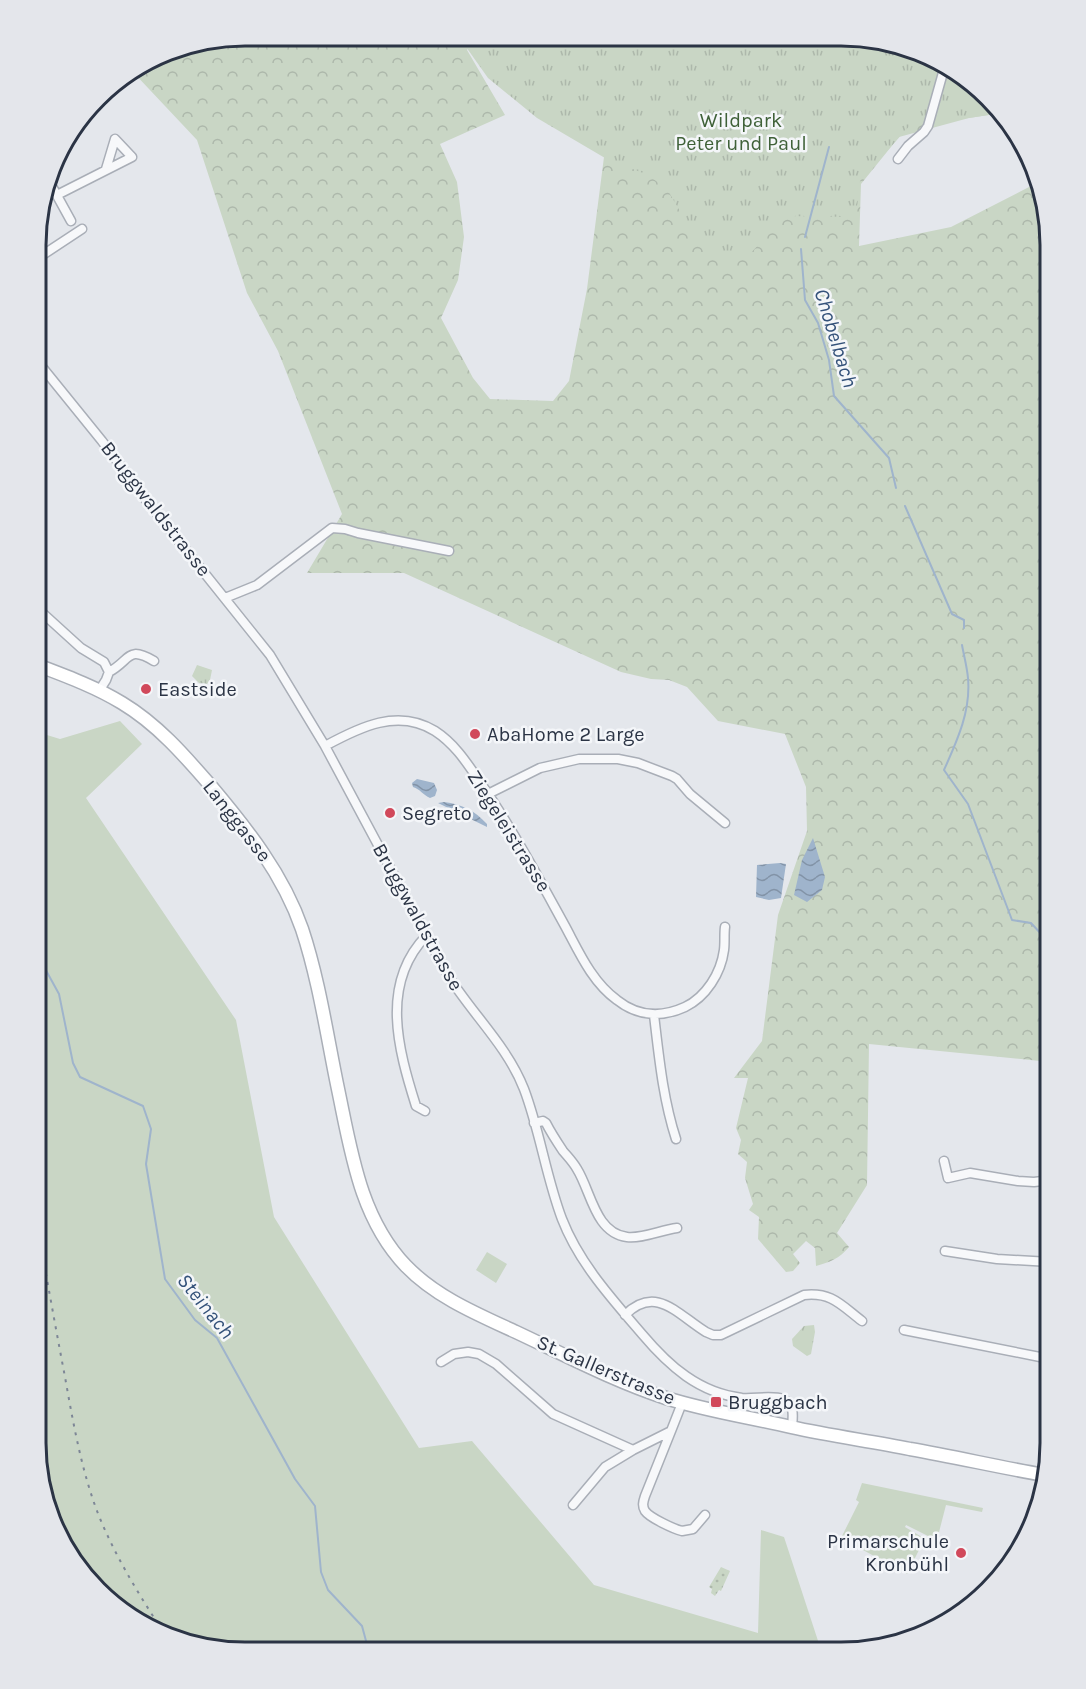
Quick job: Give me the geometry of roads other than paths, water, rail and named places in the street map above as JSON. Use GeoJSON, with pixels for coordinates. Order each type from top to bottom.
{"type":"FeatureCollection","features":[{"type":"Feature","properties":{"kind":"main road","name":"Langgasse"},"geometry":{"type":"LineString","coordinates":[[46,668],[122,702],[137,713],[177,747],[244,827],[276,871],[302,928],[331,1057]]}},
{"type":"Feature","properties":{"kind":"main road","name":"St. Gallerstrasse"},"geometry":{"type":"LineString","coordinates":[[331,1057],[360,1186],[368,1209],[389,1247],[408,1268],[445,1297],[482,1317],[620,1380],[682,1403],[792,1427],[1037,1474]]}},
{"type":"Feature","properties":{"kind":"street"},"geometry":{"type":"LineString","coordinates":[[898,159],[928,126],[942,75]]}},
{"type":"Feature","properties":{"kind":"street"},"geometry":{"type":"LineString","coordinates":[[57,195],[106,170]]}},
{"type":"Feature","properties":{"kind":"street"},"geometry":{"type":"LineString","coordinates":[[54,190],[71,221]]}},
{"type":"Feature","properties":{"kind":"street"},"geometry":{"type":"LineString","coordinates":[[46,253],[82,229]]}},
{"type":"Feature","properties":{"kind":"street","name":"Bruggwaldstrasse"},"geometry":{"type":"LineString","coordinates":[[46,372],[270,655],[297,698],[454,986],[512,1064],[524,1089],[559,1211],[573,1242],[592,1273],[625,1315],[674,1368],[693,1382],[732,1397],[785,1400],[793,1413],[792,1427]]}},
{"type":"Feature","properties":{"kind":"street"},"geometry":{"type":"LineString","coordinates":[[225,598],[257,585],[332,528],[448,551]]}},
{"type":"Feature","properties":{"kind":"street"},"geometry":{"type":"LineString","coordinates":[[46,616],[81,648],[104,662],[109,672]]}},
{"type":"Feature","properties":{"kind":"street"},"geometry":{"type":"LineString","coordinates":[[99,691],[109,672],[130,655],[143,654],[154,661]]}},
{"type":"Feature","properties":{"kind":"street","name":"Ziegeleistrasse"},"geometry":{"type":"LineString","coordinates":[[325,746],[378,722],[402,720],[428,727],[448,740],[488,794],[596,979],[607,992],[624,1005],[633,1010],[654,1015]]}},
{"type":"Feature","properties":{"kind":"street"},"geometry":{"type":"LineString","coordinates":[[488,794],[525,774],[549,766],[579,759],[618,759],[638,763],[672,776],[725,823]]}},
{"type":"Feature","properties":{"kind":"street"},"geometry":{"type":"LineString","coordinates":[[676,1139],[663,1090],[654,1015],[682,1008],[700,997],[707,989],[721,961],[725,927]]}},
{"type":"Feature","properties":{"kind":"street"},"geometry":{"type":"LineString","coordinates":[[425,1111],[416,1106],[409,1083],[399,1038],[396,1007],[399,985],[409,958],[426,936]]}},
{"type":"Feature","properties":{"kind":"street"},"geometry":{"type":"LineString","coordinates":[[534,1123],[543,1121],[546,1123],[578,1169],[599,1218],[606,1227],[625,1237],[638,1237],[677,1228]]}},
{"type":"Feature","properties":{"kind":"street"},"geometry":{"type":"LineString","coordinates":[[944,1161],[948,1178],[970,1173],[1018,1181],[1039,1181]]}},
{"type":"Feature","properties":{"kind":"street"},"geometry":{"type":"LineString","coordinates":[[945,1251],[997,1259],[1039,1261]]}},
{"type":"Feature","properties":{"kind":"street"},"geometry":{"type":"LineString","coordinates":[[625,1315],[637,1304],[657,1301],[706,1332],[721,1335],[804,1295],[818,1294],[828,1296],[862,1321]]}},
{"type":"Feature","properties":{"kind":"street"},"geometry":{"type":"LineString","coordinates":[[904,1330],[1039,1357]]}},
{"type":"Feature","properties":{"kind":"street"},"geometry":{"type":"LineString","coordinates":[[441,1362],[454,1354],[468,1352],[479,1354],[496,1364],[553,1414],[633,1450]]}},
{"type":"Feature","properties":{"kind":"street"},"geometry":{"type":"LineString","coordinates":[[682,1403],[645,1496],[644,1509],[651,1516],[682,1532],[693,1529],[705,1515]]}},
{"type":"Feature","properties":{"kind":"street"},"geometry":{"type":"LineString","coordinates":[[573,1505],[605,1467],[671,1431]]}},
{"type":"Feature","properties":{"kind":"water"},"geometry":{"type":"Polygon","coordinates":[[[417,779],[434,783],[437,790],[435,796],[430,798],[413,787],[412,783],[417,779]]]}},
{"type":"Feature","properties":{"kind":"water"},"geometry":{"type":"Polygon","coordinates":[[[444,802],[468,809],[482,819],[487,827],[438,803],[444,802]]]}},
{"type":"Feature","properties":{"kind":"water"},"geometry":{"type":"Polygon","coordinates":[[[813,838],[825,877],[822,890],[807,902],[794,895],[802,860],[813,838]]]}},
{"type":"Feature","properties":{"kind":"water"},"geometry":{"type":"Polygon","coordinates":[[[786,864],[781,898],[769,900],[756,897],[757,865],[786,864]]]}},
{"type":"Feature","properties":{"kind":"waterway","name":"Chobelbach"},"geometry":{"type":"LineString","coordinates":[[805,237],[829,147]]}},
{"type":"Feature","properties":{"kind":"waterway","name":"Chobelbach"},"geometry":{"type":"LineString","coordinates":[[801,249],[805,300],[818,323],[829,360],[834,396],[889,458],[896,488]]}},
{"type":"Feature","properties":{"kind":"waterway","name":"Chobelbach"},"geometry":{"type":"LineString","coordinates":[[905,506],[952,614],[964,620],[964,628]]}},
{"type":"Feature","properties":{"kind":"waterway","name":"Chobelbach"},"geometry":{"type":"LineString","coordinates":[[962,645],[968,678],[967,702],[958,737],[944,770],[968,804],[1012,920],[1031,923],[1039,932]]}},
{"type":"Feature","properties":{"kind":"waterway","name":"Steinach"},"geometry":{"type":"LineString","coordinates":[[46,970],[59,994],[73,1063],[80,1077],[143,1106],[151,1129],[146,1164],[165,1279],[195,1320],[217,1338],[295,1479],[315,1506],[321,1572],[328,1590],[362,1626],[366,1642]]}},
{"type":"Feature","properties":{"kind":"railway"},"geometry":{"type":"LineString","coordinates":[[46,1275],[74,1428],[91,1495],[118,1556],[156,1621]]}},
{"type":"Feature","properties":{"kind":"place","name":"Eastside"},"geometry":{"type":"Point","coordinates":[146,689]}},
{"type":"Feature","properties":{"kind":"place","name":"AbaHome 2 Large"},"geometry":{"type":"Point","coordinates":[475,734]}},
{"type":"Feature","properties":{"kind":"place","name":"Segreto"},"geometry":{"type":"Point","coordinates":[390,813]}},
{"type":"Feature","properties":{"kind":"place","name":"Bruggbach"},"geometry":{"type":"Point","coordinates":[716,1402]}},
{"type":"Feature","properties":{"kind":"place","name":"Primarschule Kronbühl"},"geometry":{"type":"Point","coordinates":[961,1553]}},
{"type":"Feature","properties":{"kind":"park label","name":"Wildpark Peter und Paul"},"geometry":{"type":"Point","coordinates":[741,132]}}]}
